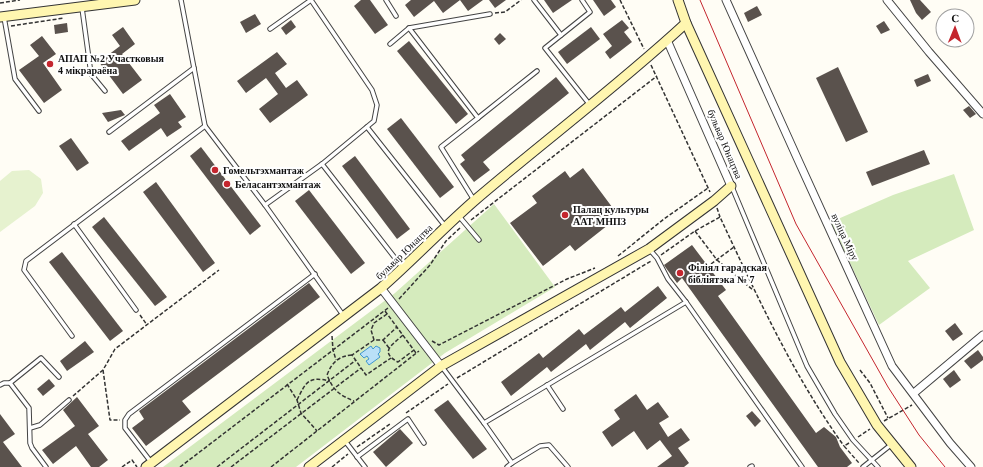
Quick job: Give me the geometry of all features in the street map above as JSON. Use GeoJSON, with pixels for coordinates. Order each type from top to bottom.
{"type":"FeatureCollection","features":[{"type":"Feature","properties":{"kind":"street"},"geometry":{"type":"LineString","coordinates":[[2,16],[135,0]]}},
{"type":"Feature","properties":{"kind":"street"},"geometry":{"type":"LineString","coordinates":[[678,0],[686,23],[840,362],[877,425],[911,467]]}},
{"type":"Feature","properties":{"kind":"street","name":"вуліца Міру"},"geometry":{"type":"LineString","coordinates":[[726,0],[892,366],[914,393],[918,401],[950,443],[971,467]]}},
{"type":"Feature","properties":{"kind":"street"},"geometry":{"type":"LineString","coordinates":[[887,0],[983,114]]}},
{"type":"Feature","properties":{"kind":"street","name":"бульвар Юнацтва"},"geometry":{"type":"LineString","coordinates":[[149,465],[381,288],[474,201],[591,106],[686,23]]}},
{"type":"Feature","properties":{"kind":"street","name":"бульвар Юнацтва"},"geometry":{"type":"LineString","coordinates":[[309,467],[441,366],[649,249],[732,186],[667,40]]}},
{"type":"Feature","properties":{"kind":"street"},"geometry":{"type":"LineString","coordinates":[[381,288],[441,366]]}},
{"type":"Feature","properties":{"kind":"street"},"geometry":{"type":"LineString","coordinates":[[914,393],[983,335]]}},
{"type":"Feature","properties":{"kind":"lane"},"geometry":{"type":"LineString","coordinates":[[181,0],[205,126],[315,274],[344,317]]}},
{"type":"Feature","properties":{"kind":"lane"},"geometry":{"type":"LineString","coordinates":[[265,206],[322,164],[374,121],[376,106],[372,90],[311,0],[270,29]]}},
{"type":"Feature","properties":{"kind":"lane"},"geometry":{"type":"LineString","coordinates":[[386,0],[396,16]]}},
{"type":"Feature","properties":{"kind":"lane"},"geometry":{"type":"LineString","coordinates":[[534,0],[561,35]]}},
{"type":"Feature","properties":{"kind":"lane"},"geometry":{"type":"LineString","coordinates":[[582,0],[590,12],[545,48],[591,106]]}},
{"type":"Feature","properties":{"kind":"lane"},"geometry":{"type":"LineString","coordinates":[[82,7],[91,74],[105,91]]}},
{"type":"Feature","properties":{"kind":"lane"},"geometry":{"type":"LineString","coordinates":[[390,44],[409,28],[490,14]]}},
{"type":"Feature","properties":{"kind":"lane"},"geometry":{"type":"LineString","coordinates":[[2,16],[6,27],[15,79],[39,110]]}},
{"type":"Feature","properties":{"kind":"lane"},"geometry":{"type":"LineString","coordinates":[[409,28],[478,118]]}},
{"type":"Feature","properties":{"kind":"lane"},"geometry":{"type":"LineString","coordinates":[[109,132],[194,68]]}},
{"type":"Feature","properties":{"kind":"lane"},"geometry":{"type":"LineString","coordinates":[[474,201],[441,147],[537,71]]}},
{"type":"Feature","properties":{"kind":"lane"},"geometry":{"type":"LineString","coordinates":[[72,336],[26,274],[24,266],[30,257],[205,126]]}},
{"type":"Feature","properties":{"kind":"lane"},"geometry":{"type":"LineString","coordinates":[[367,127],[445,227]]}},
{"type":"Feature","properties":{"kind":"lane"},"geometry":{"type":"LineString","coordinates":[[322,164],[403,269]]}},
{"type":"Feature","properties":{"kind":"lane"},"geometry":{"type":"LineString","coordinates":[[732,186],[806,366],[835,414],[853,440],[878,467]]}},
{"type":"Feature","properties":{"kind":"lane"},"geometry":{"type":"LineString","coordinates":[[458,215],[479,240]]}},
{"type":"Feature","properties":{"kind":"lane"},"geometry":{"type":"LineString","coordinates":[[74,224],[136,310]]}},
{"type":"Feature","properties":{"kind":"lane"},"geometry":{"type":"LineString","coordinates":[[649,249],[668,279],[686,302],[802,467]]}},
{"type":"Feature","properties":{"kind":"lane"},"geometry":{"type":"LineString","coordinates":[[149,465],[125,428],[125,420],[129,414],[315,274]]}},
{"type":"Feature","properties":{"kind":"lane"},"geometry":{"type":"LineString","coordinates":[[484,422],[686,302]]}},
{"type":"Feature","properties":{"kind":"lane"},"geometry":{"type":"LineString","coordinates":[[0,385],[10,383],[41,358],[58,377]]}},
{"type":"Feature","properties":{"kind":"lane"},"geometry":{"type":"LineString","coordinates":[[441,366],[484,422],[512,463]]}},
{"type":"Feature","properties":{"kind":"lane"},"geometry":{"type":"LineString","coordinates":[[10,383],[29,408],[32,448],[46,467]]}},
{"type":"Feature","properties":{"kind":"lane"},"geometry":{"type":"LineString","coordinates":[[547,384],[563,409]]}},
{"type":"Feature","properties":{"kind":"lane"},"geometry":{"type":"LineString","coordinates":[[30,428],[40,426],[69,400]]}},
{"type":"Feature","properties":{"kind":"lane"},"geometry":{"type":"LineString","coordinates":[[357,457],[408,419],[424,443]]}},
{"type":"Feature","properties":{"kind":"lane"},"geometry":{"type":"LineString","coordinates":[[344,440],[365,467]]}},
{"type":"Feature","properties":{"kind":"lane"},"geometry":{"type":"LineString","coordinates":[[862,467],[892,444]]}},
{"type":"Feature","properties":{"kind":"lane"},"geometry":{"type":"LineString","coordinates":[[507,467],[540,446],[549,445],[568,467]]}},
{"type":"Feature","properties":{"kind":"path"},"geometry":{"type":"LineString","coordinates":[[0,3],[20,0]]}},
{"type":"Feature","properties":{"kind":"path"},"geometry":{"type":"LineString","coordinates":[[490,14],[505,12],[521,0]]}},
{"type":"Feature","properties":{"kind":"path"},"geometry":{"type":"LineString","coordinates":[[620,0],[648,57],[734,247],[790,361],[824,419],[844,446]]}},
{"type":"Feature","properties":{"kind":"path"},"geometry":{"type":"LineString","coordinates":[[6,27],[50,21]]}},
{"type":"Feature","properties":{"kind":"path"},"geometry":{"type":"LineString","coordinates":[[180,467],[385,311],[430,265],[446,241],[465,224],[656,76]]}},
{"type":"Feature","properties":{"kind":"path"},"geometry":{"type":"LineString","coordinates":[[615,258],[664,219],[708,188]]}},
{"type":"Feature","properties":{"kind":"path"},"geometry":{"type":"LineString","coordinates":[[402,416],[452,381],[656,258],[695,231],[720,217]]}},
{"type":"Feature","properties":{"kind":"path"},"geometry":{"type":"LineString","coordinates":[[695,231],[717,260],[755,291]]}},
{"type":"Feature","properties":{"kind":"path"},"geometry":{"type":"LineString","coordinates":[[711,264],[734,247]]}},
{"type":"Feature","properties":{"kind":"path"},"geometry":{"type":"LineString","coordinates":[[271,467],[431,340],[439,345],[567,279],[595,268]]}},
{"type":"Feature","properties":{"kind":"path"},"geometry":{"type":"LineString","coordinates":[[69,400],[103,370],[114,349],[219,270]]}},
{"type":"Feature","properties":{"kind":"path"},"geometry":{"type":"LineString","coordinates":[[136,310],[147,324]]}},
{"type":"Feature","properties":{"kind":"path"},"geometry":{"type":"LineString","coordinates":[[385,311],[416,353]]}},
{"type":"Feature","properties":{"kind":"path"},"geometry":{"type":"LineString","coordinates":[[374,340],[371,330],[374,323],[387,314]]}},
{"type":"Feature","properties":{"kind":"path"},"geometry":{"type":"LineString","coordinates":[[355,401],[342,396],[334,388],[327,374],[330,368],[336,360],[343,355],[352,355],[374,340],[383,340],[397,327]]}},
{"type":"Feature","properties":{"kind":"path"},"geometry":{"type":"LineString","coordinates":[[389,348],[403,336]]}},
{"type":"Feature","properties":{"kind":"path"},"geometry":{"type":"LineString","coordinates":[[383,340],[389,348],[388,352],[391,358],[398,362],[414,350]]}},
{"type":"Feature","properties":{"kind":"path"},"geometry":{"type":"LineString","coordinates":[[352,355],[366,375],[391,358]]}},
{"type":"Feature","properties":{"kind":"path"},"geometry":{"type":"LineString","coordinates":[[217,467],[356,360]]}},
{"type":"Feature","properties":{"kind":"path"},"geometry":{"type":"LineString","coordinates":[[231,467],[361,368]]}},
{"type":"Feature","properties":{"kind":"path"},"geometry":{"type":"LineString","coordinates":[[103,370],[110,420],[125,420]]}},
{"type":"Feature","properties":{"kind":"path"},"geometry":{"type":"LineString","coordinates":[[860,370],[870,383],[888,418]]}},
{"type":"Feature","properties":{"kind":"path"},"geometry":{"type":"LineString","coordinates":[[297,400],[305,384],[313,379],[320,378],[330,381]]}},
{"type":"Feature","properties":{"kind":"path"},"geometry":{"type":"LineString","coordinates":[[288,384],[297,400],[301,414],[317,431]]}},
{"type":"Feature","properties":{"kind":"path"},"geometry":{"type":"LineString","coordinates":[[332,467],[352,450],[396,420]]}},
{"type":"Feature","properties":{"kind":"path"},"geometry":{"type":"LineString","coordinates":[[122,467],[132,460],[137,467]]}},
{"type":"Feature","properties":{"kind":"green space"},"geometry":{"type":"Polygon","coordinates":[[[29,170],[41,179],[43,193],[35,206],[0,232],[0,181],[12,171],[29,170]]]}},
{"type":"Feature","properties":{"kind":"green space"},"geometry":{"type":"Polygon","coordinates":[[[954,174],[974,230],[908,261],[930,288],[879,325],[831,222],[893,195],[954,174]]]}},
{"type":"Feature","properties":{"kind":"green space"},"geometry":{"type":"Polygon","coordinates":[[[494,204],[555,287],[445,353],[296,467],[163,467],[395,293],[494,204]]]}},
{"type":"Feature","properties":{"kind":"water"},"geometry":{"type":"Polygon","coordinates":[[[371,346],[373,349],[376,346],[380,348],[380,352],[378,354],[380,357],[369,365],[366,361],[369,359],[367,356],[364,358],[360,354],[371,346]]]}},
{"type":"Feature","properties":{"kind":"building"},"geometry":{"type":"Polygon","coordinates":[[[361,0],[370,0],[388,25],[375,34],[354,6],[361,0]]]}},
{"type":"Feature","properties":{"kind":"building"},"geometry":{"type":"Polygon","coordinates":[[[411,0],[460,0],[443,13],[434,1],[414,17],[405,5],[411,0]]]}},
{"type":"Feature","properties":{"kind":"building"},"geometry":{"type":"Polygon","coordinates":[[[460,0],[483,0],[468,11],[460,0]]]}},
{"type":"Feature","properties":{"kind":"building"},"geometry":{"type":"Polygon","coordinates":[[[489,0],[506,0],[495,8],[489,0]]]}},
{"type":"Feature","properties":{"kind":"building"},"geometry":{"type":"Polygon","coordinates":[[[544,0],[572,0],[553,13],[544,0]]]}},
{"type":"Feature","properties":{"kind":"building"},"geometry":{"type":"Polygon","coordinates":[[[593,0],[611,0],[616,7],[604,16],[593,0]]]}},
{"type":"Feature","properties":{"kind":"building"},"geometry":{"type":"Polygon","coordinates":[[[910,0],[920,0],[931,12],[922,20],[916,13],[910,0]]]}},
{"type":"Feature","properties":{"kind":"building"},"geometry":{"type":"Polygon","coordinates":[[[757,6],[762,15],[748,22],[744,13],[757,6]]]}},
{"type":"Feature","properties":{"kind":"building"},"geometry":{"type":"Polygon","coordinates":[[[255,14],[261,24],[246,33],[240,22],[255,14]]]}},
{"type":"Feature","properties":{"kind":"building"},"geometry":{"type":"Polygon","coordinates":[[[291,20],[296,27],[286,35],[281,28],[291,20]]]}},
{"type":"Feature","properties":{"kind":"building"},"geometry":{"type":"Polygon","coordinates":[[[622,20],[629,28],[624,32],[632,42],[610,59],[605,52],[612,46],[603,34],[622,20]]]}},
{"type":"Feature","properties":{"kind":"building"},"geometry":{"type":"Polygon","coordinates":[[[884,21],[890,30],[881,34],[876,26],[884,21]]]}},
{"type":"Feature","properties":{"kind":"building"},"geometry":{"type":"Polygon","coordinates":[[[67,23],[68,32],[55,34],[54,25],[67,23]]]}},
{"type":"Feature","properties":{"kind":"building"},"geometry":{"type":"Polygon","coordinates":[[[123,27],[135,44],[122,54],[142,80],[123,94],[99,62],[120,46],[112,35],[123,27]]]}},
{"type":"Feature","properties":{"kind":"building"},"geometry":{"type":"Polygon","coordinates":[[[591,27],[600,39],[567,64],[558,52],[591,27]]]}},
{"type":"Feature","properties":{"kind":"building"},"geometry":{"type":"Polygon","coordinates":[[[500,33],[506,39],[499,45],[494,39],[500,33]]]}},
{"type":"Feature","properties":{"kind":"building"},"geometry":{"type":"Polygon","coordinates":[[[42,36],[56,54],[43,63],[62,90],[44,103],[19,70],[39,56],[30,45],[42,36]]]}},
{"type":"Feature","properties":{"kind":"building"},"geometry":{"type":"Polygon","coordinates":[[[409,41],[468,114],[456,124],[397,51],[409,41]]]}},
{"type":"Feature","properties":{"kind":"building"},"geometry":{"type":"Polygon","coordinates":[[[277,52],[287,64],[275,73],[286,88],[297,80],[308,95],[270,123],[259,109],[278,94],[266,78],[246,93],[237,81],[277,52]]]}},
{"type":"Feature","properties":{"kind":"building"},"geometry":{"type":"Polygon","coordinates":[[[838,67],[868,132],[846,142],[816,78],[838,67]]]}},
{"type":"Feature","properties":{"kind":"building"},"geometry":{"type":"Polygon","coordinates":[[[928,74],[931,81],[917,87],[914,80],[928,74]]]}},
{"type":"Feature","properties":{"kind":"building"},"geometry":{"type":"Polygon","coordinates":[[[556,77],[569,93],[483,162],[490,170],[474,182],[460,164],[465,160],[461,155],[556,77]]]}},
{"type":"Feature","properties":{"kind":"building"},"geometry":{"type":"Polygon","coordinates":[[[170,94],[186,117],[178,122],[182,127],[167,137],[161,128],[129,151],[121,141],[160,113],[154,105],[170,94]]]}},
{"type":"Feature","properties":{"kind":"building"},"geometry":{"type":"Polygon","coordinates":[[[969,106],[976,114],[970,118],[963,110],[969,106]]]}},
{"type":"Feature","properties":{"kind":"building"},"geometry":{"type":"Polygon","coordinates":[[[121,110],[125,115],[108,122],[102,113],[121,110]]]}},
{"type":"Feature","properties":{"kind":"building"},"geometry":{"type":"Polygon","coordinates":[[[401,118],[454,187],[440,198],[387,129],[401,118]]]}},
{"type":"Feature","properties":{"kind":"building"},"geometry":{"type":"Polygon","coordinates":[[[71,138],[89,163],[77,171],[59,146],[71,138]]]}},
{"type":"Feature","properties":{"kind":"building"},"geometry":{"type":"Polygon","coordinates":[[[201,147],[261,226],[250,235],[190,156],[201,147]]]}},
{"type":"Feature","properties":{"kind":"building"},"geometry":{"type":"Polygon","coordinates":[[[924,150],[930,164],[872,186],[866,172],[924,150]]]}},
{"type":"Feature","properties":{"kind":"building"},"geometry":{"type":"Polygon","coordinates":[[[355,156],[410,229],[397,239],[342,166],[355,156]]]}},
{"type":"Feature","properties":{"kind":"building","name":"Палац культуры ААТ МНПЗ"},"geometry":{"type":"Polygon","coordinates":[[[583,168],[615,211],[604,219],[608,225],[575,251],[570,245],[543,266],[510,223],[537,203],[532,196],[565,171],[570,178],[583,168]]]}},
{"type":"Feature","properties":{"kind":"building"},"geometry":{"type":"Polygon","coordinates":[[[156,182],[215,263],[203,272],[143,192],[156,182]]]}},
{"type":"Feature","properties":{"kind":"building"},"geometry":{"type":"Polygon","coordinates":[[[309,190],[365,263],[351,274],[295,201],[309,190]]]}},
{"type":"Feature","properties":{"kind":"building"},"geometry":{"type":"Polygon","coordinates":[[[104,217],[167,297],[155,306],[92,227],[104,217]]]}},
{"type":"Feature","properties":{"kind":"building"},"geometry":{"type":"Polygon","coordinates":[[[692,245],[726,290],[718,296],[816,433],[824,427],[836,437],[840,447],[852,463],[847,467],[818,467],[682,278],[677,283],[666,268],[664,265],[692,245]]]}},
{"type":"Feature","properties":{"kind":"building"},"geometry":{"type":"Polygon","coordinates":[[[62,252],[123,331],[110,341],[49,262],[62,252]]]}},
{"type":"Feature","properties":{"kind":"building"},"geometry":{"type":"Polygon","coordinates":[[[309,283],[320,297],[182,401],[191,412],[146,446],[132,428],[144,419],[139,411],[309,283]]]}},
{"type":"Feature","properties":{"kind":"building"},"geometry":{"type":"Polygon","coordinates":[[[658,286],[667,298],[630,328],[625,322],[590,350],[586,344],[551,372],[547,367],[511,396],[501,382],[539,353],[543,358],[579,329],[584,335],[621,307],[625,312],[658,286]]]}},
{"type":"Feature","properties":{"kind":"building"},"geometry":{"type":"Polygon","coordinates":[[[955,323],[963,334],[953,341],[945,331],[955,323]]]}},
{"type":"Feature","properties":{"kind":"building"},"geometry":{"type":"Polygon","coordinates":[[[85,341],[94,352],[67,371],[60,361],[85,341]]]}},
{"type":"Feature","properties":{"kind":"building"},"geometry":{"type":"Polygon","coordinates":[[[978,350],[983,357],[983,360],[971,369],[964,361],[978,350]]]}},
{"type":"Feature","properties":{"kind":"building"},"geometry":{"type":"Polygon","coordinates":[[[954,370],[961,380],[950,388],[943,379],[954,370]]]}},
{"type":"Feature","properties":{"kind":"building"},"geometry":{"type":"Polygon","coordinates":[[[49,379],[55,386],[43,396],[37,389],[49,379]]]}},
{"type":"Feature","properties":{"kind":"building"},"geometry":{"type":"Polygon","coordinates":[[[636,394],[647,410],[658,402],[669,417],[659,423],[668,437],[681,428],[690,440],[678,448],[689,463],[684,467],[657,467],[672,456],[660,440],[647,450],[634,431],[612,447],[602,432],[620,419],[614,410],[636,394]]]}},
{"type":"Feature","properties":{"kind":"building"},"geometry":{"type":"Polygon","coordinates":[[[77,397],[99,426],[88,434],[108,460],[99,467],[91,467],[76,446],[53,464],[42,450],[75,426],[63,410],[77,397]]]}},
{"type":"Feature","properties":{"kind":"building"},"geometry":{"type":"Polygon","coordinates":[[[448,400],[487,449],[473,459],[434,410],[448,400]]]}},
{"type":"Feature","properties":{"kind":"building"},"geometry":{"type":"Polygon","coordinates":[[[752,411],[761,421],[755,427],[746,416],[752,411]]]}},
{"type":"Feature","properties":{"kind":"building"},"geometry":{"type":"Polygon","coordinates":[[[0,414],[15,434],[3,442],[22,467],[0,467],[0,414]]]}},
{"type":"Feature","properties":{"kind":"building"},"geometry":{"type":"Polygon","coordinates":[[[400,429],[413,443],[386,467],[373,452],[400,429]]]}},
{"type":"Feature","properties":{"kind":"tram line"},"geometry":{"type":"LineString","coordinates":[[700,0],[796,224],[888,387],[919,435],[945,467]]}},
{"type":"Feature","properties":{"kind":"place","name":"АПАП №2 Участковыя 4 мікрараёна"},"geometry":{"type":"Point","coordinates":[50,64]}},
{"type":"Feature","properties":{"kind":"place","name":"Гомельтэхмантаж"},"geometry":{"type":"Point","coordinates":[215,170]}},
{"type":"Feature","properties":{"kind":"place","name":"Беласантэхмантаж"},"geometry":{"type":"Point","coordinates":[227,184]}},
{"type":"Feature","properties":{"kind":"place","name":"Палац культуры ААТ МНПЗ"},"geometry":{"type":"Point","coordinates":[565,215]}},
{"type":"Feature","properties":{"kind":"place","name":"Філіял гарадская бібліятэка № 7"},"geometry":{"type":"Point","coordinates":[680,273]}}]}
